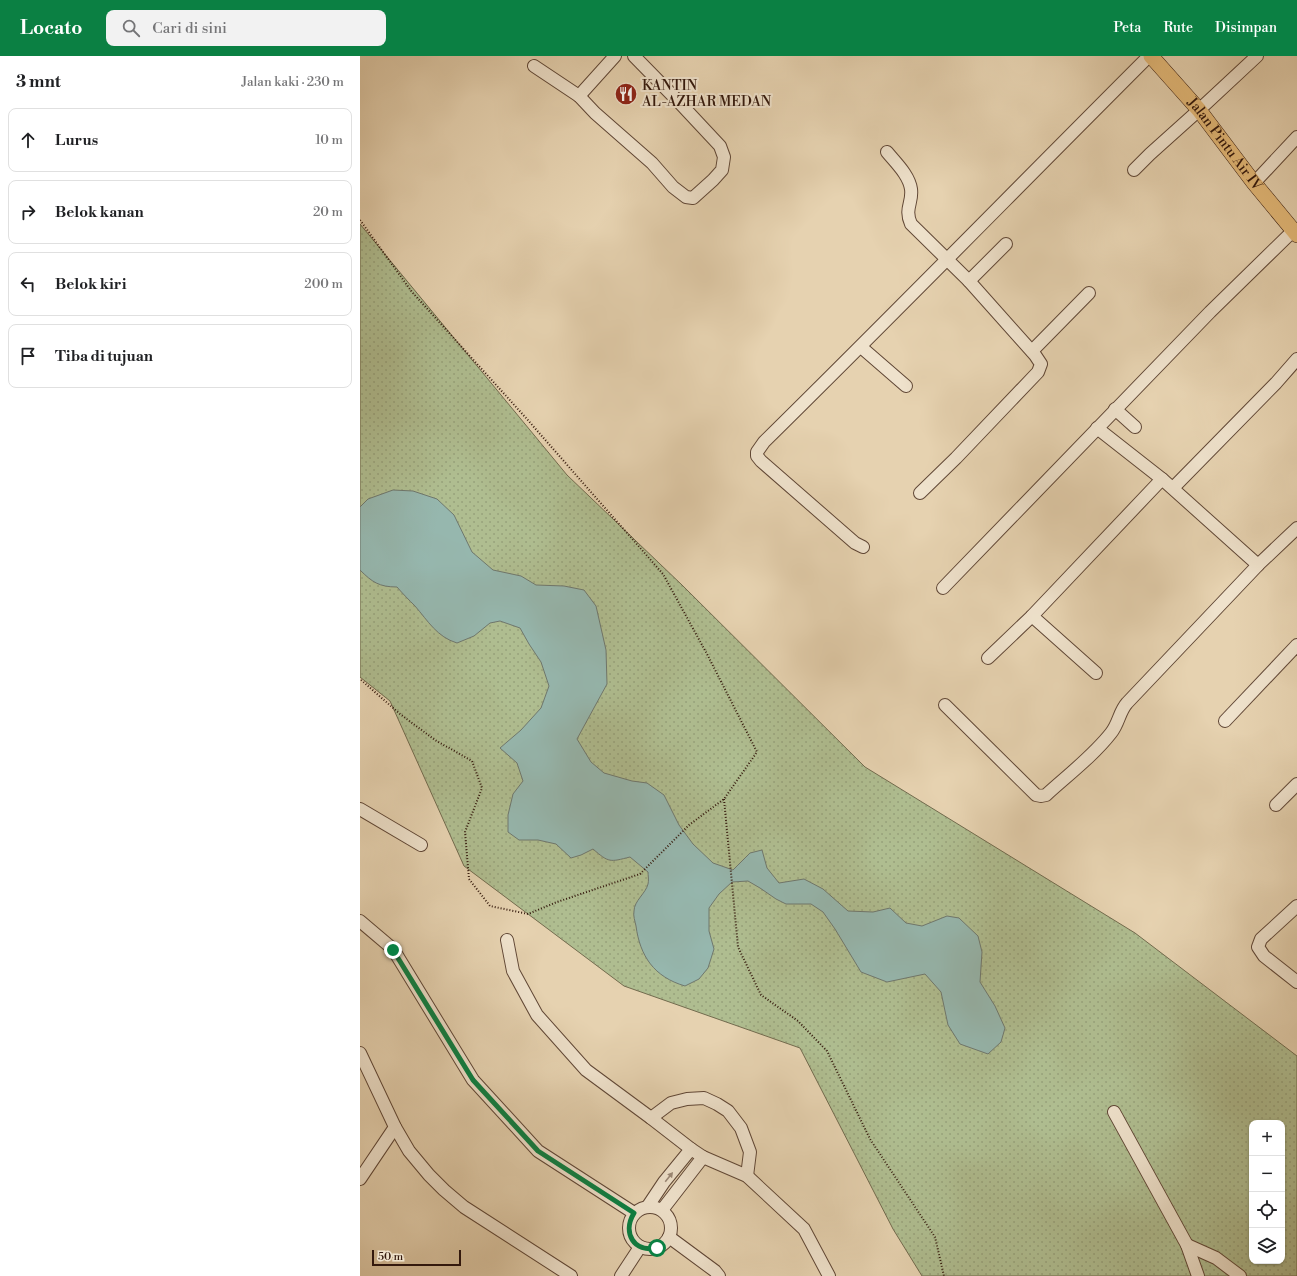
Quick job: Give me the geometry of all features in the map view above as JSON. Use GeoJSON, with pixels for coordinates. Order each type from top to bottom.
{"type":"FeatureCollection","features":[{"type":"Feature","properties":{"kind":"main road","name":"Jalan Pintu Air IV"},"geometry":{"type":"LineString","coordinates":[[1150,56],[1199,110],[1254,182],[1295,232]]}},
{"type":"Feature","properties":{"kind":"street"},"geometry":{"type":"LineString","coordinates":[[579,96],[614,56]]}},
{"type":"Feature","properties":{"kind":"street"},"geometry":{"type":"LineString","coordinates":[[534,66],[579,96],[595,113],[652,164],[673,187],[686,197],[693,198],[722,170],[724,157],[720,146],[634,56]]}},
{"type":"Feature","properties":{"kind":"street"},"geometry":{"type":"LineString","coordinates":[[863,547],[855,543],[761,461],[756,454],[759,448],[1150,56]]}},
{"type":"Feature","properties":{"kind":"street"},"geometry":{"type":"LineString","coordinates":[[1134,170],[1257,56]]}},
{"type":"Feature","properties":{"kind":"street"},"geometry":{"type":"LineString","coordinates":[[1254,182],[1297,137]]}},
{"type":"Feature","properties":{"kind":"street"},"geometry":{"type":"LineString","coordinates":[[887,152],[907,177],[911,190],[908,213],[912,224],[969,281],[1032,351],[1041,364],[1038,372],[956,458],[920,493]]}},
{"type":"Feature","properties":{"kind":"street"},"geometry":{"type":"LineString","coordinates":[[943,588],[1210,312],[1295,232]]}},
{"type":"Feature","properties":{"kind":"street"},"geometry":{"type":"LineString","coordinates":[[969,281],[1006,244]]}},
{"type":"Feature","properties":{"kind":"street"},"geometry":{"type":"LineString","coordinates":[[1032,351],[1089,293]]}},
{"type":"Feature","properties":{"kind":"street"},"geometry":{"type":"LineString","coordinates":[[861,347],[906,386]]}},
{"type":"Feature","properties":{"kind":"street"},"geometry":{"type":"LineString","coordinates":[[1173,488],[1276,383],[1297,359]]}},
{"type":"Feature","properties":{"kind":"street"},"geometry":{"type":"LineString","coordinates":[[1115,409],[1135,427]]}},
{"type":"Feature","properties":{"kind":"street"},"geometry":{"type":"LineString","coordinates":[[1098,428],[1173,488],[1258,565]]}},
{"type":"Feature","properties":{"kind":"street"},"geometry":{"type":"LineString","coordinates":[[988,658],[1032,616],[1162,479]]}},
{"type":"Feature","properties":{"kind":"street"},"geometry":{"type":"LineString","coordinates":[[945,705],[1036,795],[1046,795],[1105,741],[1117,724],[1122,709],[1127,703],[1258,565],[1297,528]]}},
{"type":"Feature","properties":{"kind":"street"},"geometry":{"type":"LineString","coordinates":[[1032,616],[1096,673]]}},
{"type":"Feature","properties":{"kind":"street"},"geometry":{"type":"LineString","coordinates":[[1225,721],[1297,645]]}},
{"type":"Feature","properties":{"kind":"street"},"geometry":{"type":"LineString","coordinates":[[1276,805],[1297,784]]}},
{"type":"Feature","properties":{"kind":"street"},"geometry":{"type":"LineString","coordinates":[[360,809],[421,845]]}},
{"type":"Feature","properties":{"kind":"street"},"geometry":{"type":"LineString","coordinates":[[1297,906],[1261,939],[1258,947],[1264,956],[1297,982]]}},
{"type":"Feature","properties":{"kind":"street"},"geometry":{"type":"LineString","coordinates":[[360,920],[393,950],[473,1080],[538,1151],[634,1213]]}},
{"type":"Feature","properties":{"kind":"street"},"geometry":{"type":"LineString","coordinates":[[507,940],[513,971],[537,1015],[586,1070],[651,1118],[691,1150],[703,1157],[747,1176],[804,1229],[829,1276]]}},
{"type":"Feature","properties":{"kind":"street"},"geometry":{"type":"LineString","coordinates":[[360,1053],[395,1127],[409,1151],[444,1190],[464,1207],[571,1276]]}},
{"type":"Feature","properties":{"kind":"street"},"geometry":{"type":"LineString","coordinates":[[651,1118],[671,1103],[687,1099],[704,1098],[717,1104],[728,1111],[741,1128],[750,1152],[747,1176]]}},
{"type":"Feature","properties":{"kind":"street"},"geometry":{"type":"LineString","coordinates":[[1114,1112],[1187,1245],[1198,1276]]}},
{"type":"Feature","properties":{"kind":"street"},"geometry":{"type":"LineString","coordinates":[[360,1179],[395,1127]]}},
{"type":"Feature","properties":{"kind":"street"},"geometry":{"type":"LineString","coordinates":[[648,1206],[664,1182],[691,1150]]}},
{"type":"Feature","properties":{"kind":"street"},"geometry":{"type":"LineString","coordinates":[[662,1210],[703,1157]]}},
{"type":"Feature","properties":{"kind":"street"},"geometry":{"type":"LineString","coordinates":[[648,1206],[662,1210],[670,1220],[671,1226],[669,1237],[666,1242],[657,1248],[645,1249],[633,1242],[629,1234],[628,1225],[634,1213],[640,1208],[648,1206]]}},
{"type":"Feature","properties":{"kind":"street"},"geometry":{"type":"LineString","coordinates":[[669,1237],[715,1271],[719,1276]]}},
{"type":"Feature","properties":{"kind":"street"},"geometry":{"type":"LineString","coordinates":[[1187,1245],[1216,1258],[1240,1276]]}},
{"type":"Feature","properties":{"kind":"street"},"geometry":{"type":"LineString","coordinates":[[621,1276],[640,1247]]}},
{"type":"Feature","properties":{"kind":"path"},"geometry":{"type":"LineString","coordinates":[[360,220],[412,292],[526,418],[663,574],[707,654],[757,752],[724,799],[689,825],[640,874],[557,902],[528,914],[490,906],[469,879],[465,832],[482,788],[472,761],[436,740],[400,714],[360,679]]}},
{"type":"Feature","properties":{"kind":"path"},"geometry":{"type":"LineString","coordinates":[[724,799],[738,946],[761,995],[798,1021],[827,1051],[870,1140],[935,1237],[944,1276]]}},
{"type":"Feature","properties":{"kind":"green space"},"geometry":{"type":"Polygon","coordinates":[[[360,224],[567,475],[682,585],[865,767],[1135,933],[1297,1056],[1297,1276],[922,1276],[893,1229],[800,1048],[624,986],[464,866],[390,701],[360,677],[360,224]]]}},
{"type":"Feature","properties":{"kind":"water"},"geometry":{"type":"Polygon","coordinates":[[[393,490],[413,491],[437,499],[454,515],[472,552],[493,570],[521,576],[536,585],[564,586],[584,590],[596,606],[606,650],[607,684],[577,739],[591,762],[604,773],[632,781],[647,783],[664,795],[679,825],[693,844],[713,863],[733,870],[750,853],[762,850],[767,868],[779,883],[804,879],[823,889],[848,911],[873,912],[890,908],[906,923],[922,926],[947,916],[959,918],[978,936],[982,952],[980,982],[995,1006],[1005,1028],[1001,1042],[988,1054],[960,1044],[948,1025],[941,992],[925,974],[887,982],[861,972],[823,912],[811,904],[786,904],[748,881],[732,882],[719,894],[709,908],[709,931],[714,949],[708,968],[699,979],[685,986],[674,982],[657,971],[650,964],[641,947],[634,915],[636,904],[648,884],[648,872],[630,857],[610,860],[606,859],[593,849],[571,858],[556,844],[538,840],[519,840],[508,832],[508,815],[513,794],[523,781],[517,763],[500,748],[521,730],[541,708],[549,686],[541,662],[520,628],[500,621],[490,623],[474,636],[457,643],[438,633],[397,587],[385,586],[376,583],[360,570],[360,507],[368,499],[393,490]]]}},
{"type":"Feature","properties":{"kind":"place","name":"KANTIN AL-AZHAR MEDAN"},"geometry":{"type":"Point","coordinates":[626,94]}},
{"type":"Feature","properties":{"kind":"route"},"geometry":{"type":"LineString","coordinates":[[393,950],[473,1080],[538,1151],[634,1213],[628,1225],[629,1234],[633,1242],[645,1249],[657,1248]]}}]}
